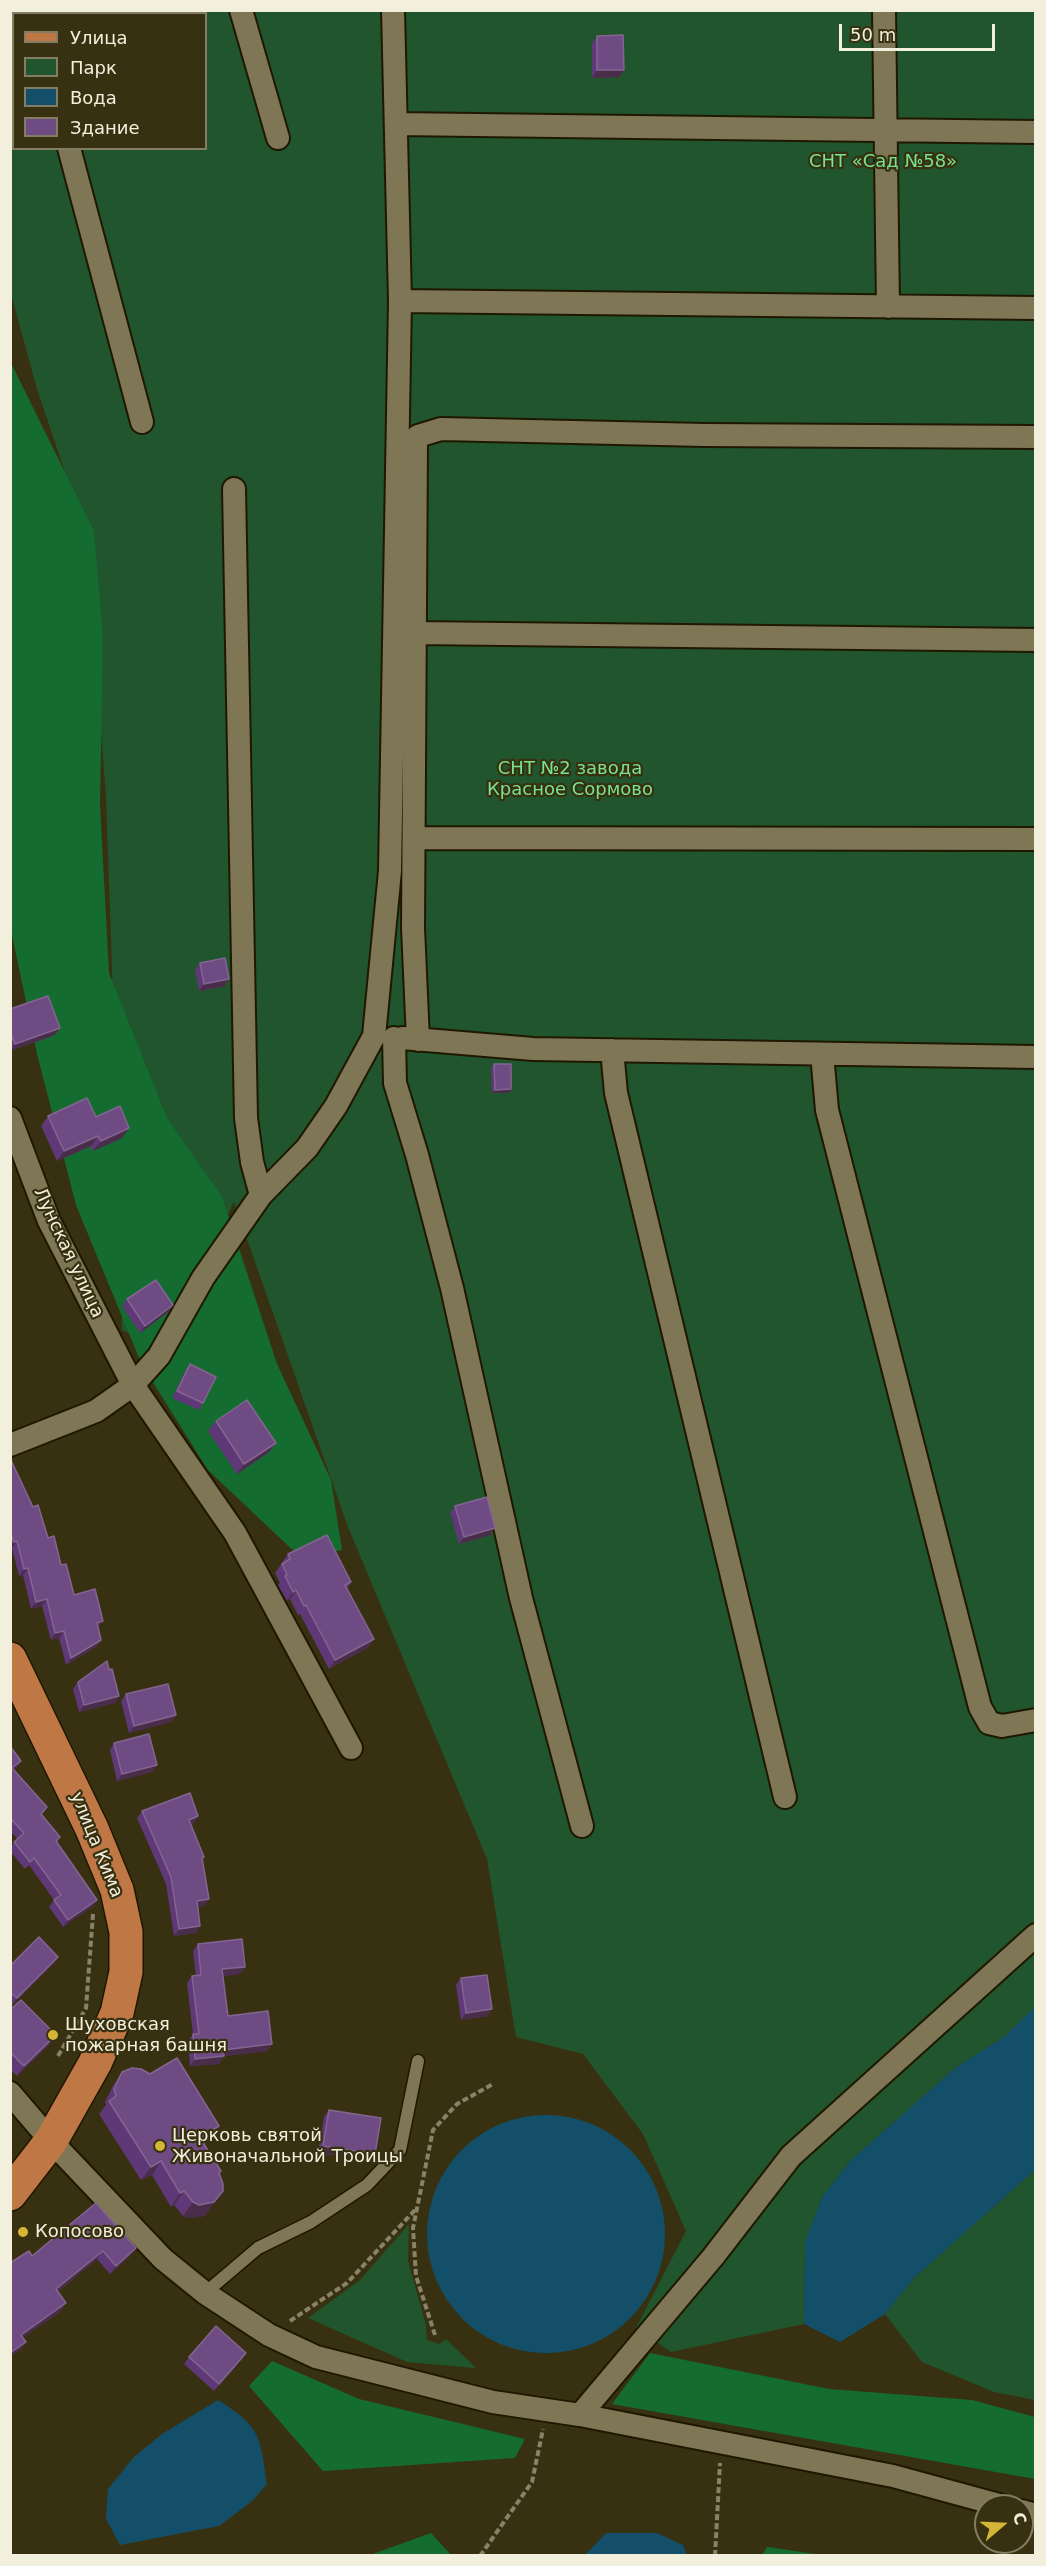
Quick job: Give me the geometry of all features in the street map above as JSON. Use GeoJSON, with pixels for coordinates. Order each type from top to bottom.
{"type":"FeatureCollection","features":[{"type":"Feature","properties":{"kind":"main road","name":"улица Кима"},"geometry":{"type":"LineString","coordinates":[[10,1659],[92,1828],[117,1890],[126,1932],[126,1972],[117,2013],[95,2062],[51,2141],[10,2194]]}},
{"type":"Feature","properties":{"kind":"street"},"geometry":{"type":"LineString","coordinates":[[242,10],[278,138]]}},
{"type":"Feature","properties":{"kind":"street"},"geometry":{"type":"LineString","coordinates":[[393,10],[400,301],[390,871],[384,1037],[452,1288],[521,1598],[582,1826]]}},
{"type":"Feature","properties":{"kind":"street"},"geometry":{"type":"LineString","coordinates":[[884,10],[888,307]]}},
{"type":"Feature","properties":{"kind":"street"},"geometry":{"type":"LineString","coordinates":[[396,123],[1035,132]]}},
{"type":"Feature","properties":{"kind":"street"},"geometry":{"type":"LineString","coordinates":[[70,150],[142,422]]}},
{"type":"Feature","properties":{"kind":"street"},"geometry":{"type":"LineString","coordinates":[[400,301],[1035,308]]}},
{"type":"Feature","properties":{"kind":"street"},"geometry":{"type":"LineString","coordinates":[[418,1040],[413,928],[416,444],[418,436],[441,429],[704,435],[1035,437]]}},
{"type":"Feature","properties":{"kind":"street"},"geometry":{"type":"LineString","coordinates":[[234,489],[246,1118],[252,1162],[261,1194]]}},
{"type":"Feature","properties":{"kind":"street"},"geometry":{"type":"LineString","coordinates":[[415,633],[1035,640]]}},
{"type":"Feature","properties":{"kind":"street"},"geometry":{"type":"LineString","coordinates":[[415,838],[1035,839]]}},
{"type":"Feature","properties":{"kind":"street"},"geometry":{"type":"LineString","coordinates":[[384,1037],[533,1049],[1035,1059]]}},
{"type":"Feature","properties":{"kind":"street"},"geometry":{"type":"LineString","coordinates":[[10,1445],[96,1411],[133,1385],[159,1356],[203,1278],[261,1194],[307,1148],[384,1037]]}},
{"type":"Feature","properties":{"kind":"street"},"geometry":{"type":"LineString","coordinates":[[612,1050],[616,1093],[785,1797]]}},
{"type":"Feature","properties":{"kind":"street"},"geometry":{"type":"LineString","coordinates":[[822,1054],[827,1110],[980,1707],[989,1723],[1002,1726],[1035,1720]]}},
{"type":"Feature","properties":{"kind":"street","name":"Лунская улица"},"geometry":{"type":"LineString","coordinates":[[10,1118],[49,1221],[133,1385],[235,1533],[351,1748]]}},
{"type":"Feature","properties":{"kind":"street"},"geometry":{"type":"LineString","coordinates":[[580,2415],[713,2257],[791,2156],[1035,1935]]}},
{"type":"Feature","properties":{"kind":"street"},"geometry":{"type":"LineString","coordinates":[[10,2093],[51,2141],[163,2259],[206,2293],[269,2335],[327,2360],[493,2402],[580,2415],[893,2476],[974,2498]]}},
{"type":"Feature","properties":{"kind":"lane"},"geometry":{"type":"LineString","coordinates":[[206,2293],[258,2248],[311,2222],[367,2185],[400,2150],[418,2061]]}},
{"type":"Feature","properties":{"kind":"path"},"geometry":{"type":"LineString","coordinates":[[58,2056],[86,2008],[94,1903]]}},
{"type":"Feature","properties":{"kind":"path"},"geometry":{"type":"LineString","coordinates":[[435,2335],[416,2276],[413,2229],[433,2130],[457,2104],[493,2085]]}},
{"type":"Feature","properties":{"kind":"path"},"geometry":{"type":"LineString","coordinates":[[269,2335],[347,2283],[416,2209]]}},
{"type":"Feature","properties":{"kind":"path"},"geometry":{"type":"LineString","coordinates":[[480,2556],[532,2482],[547,2410]]}},
{"type":"Feature","properties":{"kind":"path"},"geometry":{"type":"LineString","coordinates":[[715,2556],[722,2443]]}},
{"type":"Feature","properties":{"kind":"green space","name":"СНТ №2 завода Красное Сормово"},"geometry":{"type":"Polygon","coordinates":[[[10,11],[1035,11],[1035,2007],[1004,2037],[955,2068],[850,2161],[822,2197],[805,2243],[804,2324],[671,2352],[636,2328],[686,2231],[643,2134],[583,2054],[516,2037],[487,1859],[348,1527],[234,1202],[163,1348],[122,1330],[106,797],[86,535],[37,389],[11,294],[10,11]]]}},
{"type":"Feature","properties":{"kind":"green space"},"geometry":{"type":"Polygon","coordinates":[[[10,361],[94,531],[103,637],[100,805],[109,973],[167,1118],[222,1197],[277,1364],[331,1480],[342,1550],[301,1558],[208,1470],[142,1365],[76,1205],[37,1054],[11,930],[10,361]]]}},
{"type":"Feature","properties":{"kind":"green space"},"geometry":{"type":"Polygon","coordinates":[[[1035,2170],[1035,2400],[994,2392],[922,2362],[885,2314],[914,2278],[1035,2170]]]}},
{"type":"Feature","properties":{"kind":"green space"},"geometry":{"type":"Polygon","coordinates":[[[409,2224],[408,2261],[426,2325],[427,2340],[439,2344],[446,2339],[476,2368],[407,2362],[308,2318],[360,2280],[409,2224]]]}},
{"type":"Feature","properties":{"kind":"green space"},"geometry":{"type":"Polygon","coordinates":[[[650,2353],[829,2389],[972,2400],[1035,2417],[1035,2479],[612,2404],[650,2353]]]}},
{"type":"Feature","properties":{"kind":"green space"},"geometry":{"type":"Polygon","coordinates":[[[272,2361],[359,2399],[525,2439],[515,2458],[323,2471],[249,2386],[272,2361]]]}},
{"type":"Feature","properties":{"kind":"green space"},"geometry":{"type":"Polygon","coordinates":[[[431,2533],[451,2555],[370,2555],[431,2533]]]}},
{"type":"Feature","properties":{"kind":"green space"},"geometry":{"type":"Polygon","coordinates":[[[768,2547],[822,2555],[762,2555],[768,2547]]]}},
{"type":"Feature","properties":{"kind":"water"},"geometry":{"type":"Polygon","coordinates":[[[1035,2007],[1035,2170],[914,2278],[885,2314],[840,2342],[804,2324],[805,2242],[822,2197],[850,2161],[955,2068],[1004,2037],[1035,2007]]]}},
{"type":"Feature","properties":{"kind":"water"},"geometry":{"type":"Polygon","coordinates":[[[546,2115],[591,2124],[612,2135],[630,2150],[645,2168],[656,2189],[665,2234],[656,2279],[645,2300],[630,2318],[612,2333],[591,2344],[546,2353],[501,2344],[480,2333],[462,2318],[447,2300],[436,2279],[427,2234],[436,2189],[447,2168],[462,2150],[480,2135],[501,2124],[546,2115]]]}},
{"type":"Feature","properties":{"kind":"water"},"geometry":{"type":"Polygon","coordinates":[[[218,2400],[243,2418],[256,2434],[260,2443],[267,2484],[251,2502],[219,2526],[120,2545],[106,2519],[108,2489],[133,2458],[162,2434],[218,2400]]]}},
{"type":"Feature","properties":{"kind":"water"},"geometry":{"type":"Polygon","coordinates":[[[606,2533],[657,2533],[683,2545],[687,2555],[585,2555],[606,2533]]]}},
{"type":"Feature","properties":{"kind":"building"},"geometry":{"type":"Polygon","coordinates":[[[623,35],[624,70],[597,70],[597,36],[623,35]]]}},
{"type":"Feature","properties":{"kind":"building"},"geometry":{"type":"Polygon","coordinates":[[[225,958],[229,979],[204,984],[200,963],[225,958]]]}},
{"type":"Feature","properties":{"kind":"building"},"geometry":{"type":"Polygon","coordinates":[[[48,996],[60,1028],[15,1044],[10,1032],[10,1009],[48,996]]]}},
{"type":"Feature","properties":{"kind":"building"},"geometry":{"type":"Polygon","coordinates":[[[494,1064],[511,1064],[511,1089],[495,1090],[494,1064]]]}},
{"type":"Feature","properties":{"kind":"building"},"geometry":{"type":"Polygon","coordinates":[[[87,1098],[96,1117],[120,1106],[129,1128],[101,1141],[98,1136],[64,1151],[48,1116],[87,1098]]]}},
{"type":"Feature","properties":{"kind":"building"},"geometry":{"type":"Polygon","coordinates":[[[156,1280],[173,1305],[145,1326],[127,1299],[156,1280]]]}},
{"type":"Feature","properties":{"kind":"building"},"geometry":{"type":"Polygon","coordinates":[[[190,1364],[216,1377],[203,1403],[177,1391],[190,1364]]]}},
{"type":"Feature","properties":{"kind":"building"},"geometry":{"type":"Polygon","coordinates":[[[247,1400],[276,1443],[244,1464],[216,1421],[247,1400]]]}},
{"type":"Feature","properties":{"kind":"building"},"geometry":{"type":"Polygon","coordinates":[[[10,1458],[33,1507],[38,1505],[48,1538],[54,1536],[61,1565],[66,1564],[74,1595],[95,1589],[103,1621],[97,1623],[101,1640],[71,1658],[64,1631],[55,1633],[47,1599],[36,1602],[28,1568],[24,1569],[17,1541],[14,1542],[10,1530],[10,1458]]]}},
{"type":"Feature","properties":{"kind":"building"},"geometry":{"type":"Polygon","coordinates":[[[487,1497],[495,1528],[464,1537],[455,1506],[487,1497]]]}},
{"type":"Feature","properties":{"kind":"building"},"geometry":{"type":"Polygon","coordinates":[[[327,1535],[351,1582],[345,1585],[374,1639],[335,1660],[306,1605],[304,1606],[296,1590],[293,1592],[282,1564],[290,1559],[288,1554],[327,1535]]]}},
{"type":"Feature","properties":{"kind":"building"},"geometry":{"type":"Polygon","coordinates":[[[107,1661],[109,1670],[112,1669],[119,1696],[84,1705],[78,1682],[107,1661]]]}},
{"type":"Feature","properties":{"kind":"building"},"geometry":{"type":"Polygon","coordinates":[[[168,1684],[176,1715],[134,1726],[126,1694],[168,1684]]]}},
{"type":"Feature","properties":{"kind":"building"},"geometry":{"type":"Polygon","coordinates":[[[149,1734],[157,1765],[122,1774],[114,1743],[149,1734]]]}},
{"type":"Feature","properties":{"kind":"building"},"geometry":{"type":"Polygon","coordinates":[[[10,1746],[21,1761],[12,1768],[47,1807],[41,1814],[60,1837],[56,1841],[97,1900],[68,1920],[54,1900],[61,1895],[34,1858],[30,1862],[14,1842],[24,1833],[10,1818],[10,1746]]]}},
{"type":"Feature","properties":{"kind":"building"},"geometry":{"type":"Polygon","coordinates":[[[190,1793],[198,1816],[189,1820],[204,1857],[202,1858],[209,1899],[197,1901],[200,1926],[179,1929],[171,1877],[142,1811],[190,1793]]]}},
{"type":"Feature","properties":{"kind":"building"},"geometry":{"type":"Polygon","coordinates":[[[39,1937],[58,1957],[17,1998],[10,1992],[10,1966],[39,1937]]]}},
{"type":"Feature","properties":{"kind":"building"},"geometry":{"type":"Polygon","coordinates":[[[242,1939],[245,1967],[222,1969],[228,2016],[268,2011],[272,2044],[223,2050],[224,2056],[195,2059],[193,2034],[199,2034],[192,1976],[201,1975],[198,1944],[242,1939]]]}},
{"type":"Feature","properties":{"kind":"building"},"geometry":{"type":"Polygon","coordinates":[[[487,1975],[492,2009],[466,2013],[461,1978],[487,1975]]]}},
{"type":"Feature","properties":{"kind":"building"},"geometry":{"type":"Polygon","coordinates":[[[21,2000],[56,2035],[24,2066],[10,2052],[10,2010],[21,2000]]]}},
{"type":"Feature","properties":{"kind":"building","name":"Церковь святой Живоначальной Троицы"},"geometry":{"type":"Polygon","coordinates":[[[177,2058],[219,2126],[200,2138],[221,2171],[219,2173],[223,2191],[214,2202],[199,2205],[193,2202],[184,2191],[180,2193],[161,2161],[151,2167],[109,2101],[116,2096],[114,2089],[122,2072],[132,2068],[141,2069],[150,2074],[177,2058]]]}},
{"type":"Feature","properties":{"kind":"building"},"geometry":{"type":"Polygon","coordinates":[[[329,2110],[381,2118],[375,2154],[323,2146],[329,2110]]]}},
{"type":"Feature","properties":{"kind":"building"},"geometry":{"type":"Polygon","coordinates":[[[96,2203],[136,2248],[116,2266],[103,2251],[56,2289],[66,2303],[21,2335],[26,2342],[10,2353],[10,2263],[29,2251],[32,2256],[96,2203]]]}},
{"type":"Feature","properties":{"kind":"building"},"geometry":{"type":"Polygon","coordinates":[[[216,2326],[246,2353],[219,2384],[189,2357],[216,2326]]]}},
{"type":"Feature","properties":{"kind":"place","name":"Шуховская пожарная башня"},"geometry":{"type":"Point","coordinates":[53,2035]}},
{"type":"Feature","properties":{"kind":"place","name":"Церковь святой Живоначальной Троицы"},"geometry":{"type":"Point","coordinates":[160,2146]}},
{"type":"Feature","properties":{"kind":"place","name":"Копосово"},"geometry":{"type":"Point","coordinates":[23,2232]}},
{"type":"Feature","properties":{"kind":"park label","name":"СНТ «Сад №58»"},"geometry":{"type":"Point","coordinates":[883,162]}}]}
